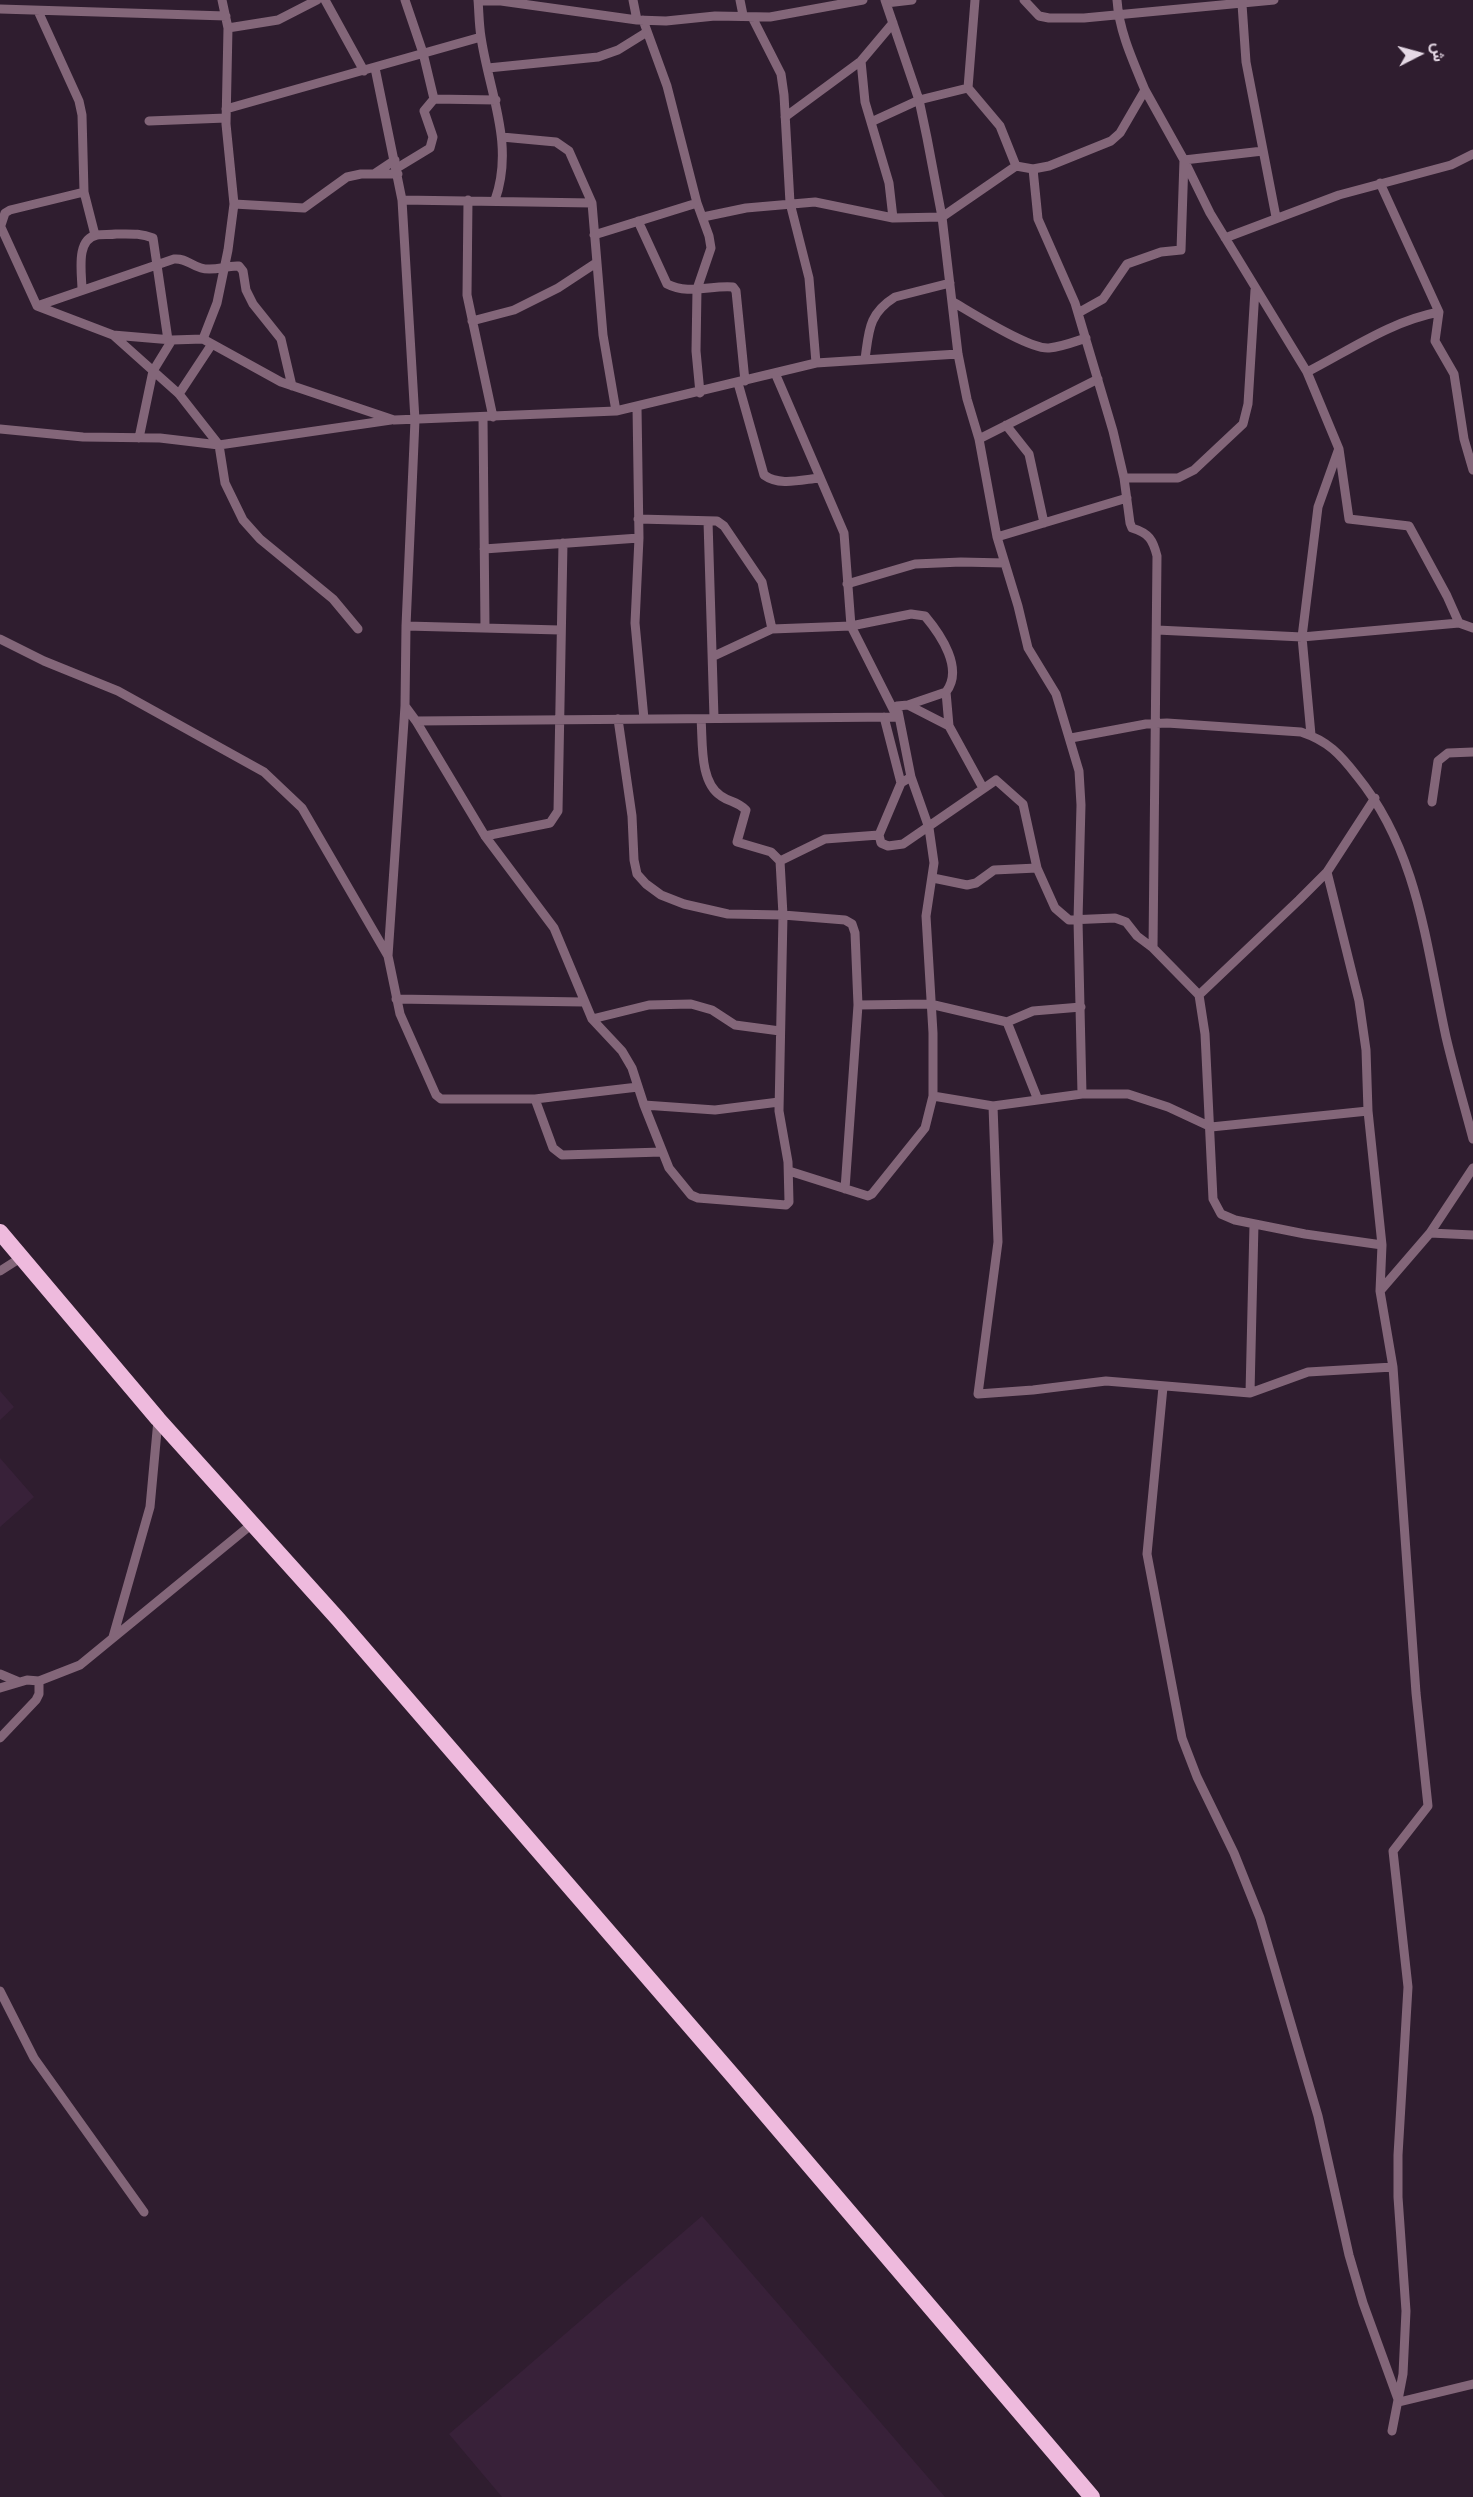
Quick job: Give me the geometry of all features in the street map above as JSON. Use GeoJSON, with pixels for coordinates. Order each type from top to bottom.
{"type":"FeatureCollection","features":[{"type":"Feature","properties":{"kind":"highway"},"geometry":{"type":"LineString","coordinates":[[0,1232],[158,1419],[734,2077],[1092,2497]]}},
{"type":"Feature","properties":{"kind":"street"},"geometry":{"type":"LineString","coordinates":[[80,0],[87,11]]}},
{"type":"Feature","properties":{"kind":"street"},"geometry":{"type":"LineString","coordinates":[[203,339],[217,303],[232,227],[234,204],[226,114],[228,28],[222,0]]}},
{"type":"Feature","properties":{"kind":"street"},"geometry":{"type":"LineString","coordinates":[[296,0],[296,12]]}},
{"type":"Feature","properties":{"kind":"street"},"geometry":{"type":"LineString","coordinates":[[228,28],[278,20],[317,0]]}},
{"type":"Feature","properties":{"kind":"street"},"geometry":{"type":"LineString","coordinates":[[325,0],[364,71]]}},
{"type":"Feature","properties":{"kind":"street"},"geometry":{"type":"LineString","coordinates":[[405,0],[423,53],[434,99]]}},
{"type":"Feature","properties":{"kind":"street"},"geometry":{"type":"LineString","coordinates":[[561,0],[562,11]]}},
{"type":"Feature","properties":{"kind":"street"},"geometry":{"type":"LineString","coordinates":[[633,0],[667,86],[711,248],[697,289],[696,351],[700,393]]}},
{"type":"Feature","properties":{"kind":"street"},"geometry":{"type":"LineString","coordinates":[[740,0],[778,66],[784,95],[790,203],[809,278],[816,363]]}},
{"type":"Feature","properties":{"kind":"street"},"geometry":{"type":"LineString","coordinates":[[495,200],[501,184],[502,137],[481,37],[478,1],[503,1],[562,11],[666,21],[810,11],[863,0]]}},
{"type":"Feature","properties":{"kind":"street"},"geometry":{"type":"LineString","coordinates":[[912,0],[885,1],[919,100],[942,217],[958,354],[967,399],[979,439],[997,537],[1028,648],[1056,694],[1079,771],[1081,805],[1078,920],[1082,1094]]}},
{"type":"Feature","properties":{"kind":"street"},"geometry":{"type":"LineString","coordinates":[[975,0],[968,88],[1000,126],[1016,166]]}},
{"type":"Feature","properties":{"kind":"street"},"geometry":{"type":"LineString","coordinates":[[1024,0],[1039,16],[1049,18],[1118,15],[1274,0]]}},
{"type":"Feature","properties":{"kind":"street"},"geometry":{"type":"LineString","coordinates":[[1117,0],[1118,15],[1145,90],[1210,213],[1307,372],[1339,449],[1349,519],[1409,526],[1459,623]]}},
{"type":"Feature","properties":{"kind":"street"},"geometry":{"type":"LineString","coordinates":[[1180,0],[1186,9]]}},
{"type":"Feature","properties":{"kind":"street"},"geometry":{"type":"LineString","coordinates":[[1242,4],[1246,62],[1276,217]]}},
{"type":"Feature","properties":{"kind":"street"},"geometry":{"type":"LineString","coordinates":[[0,9],[225,16]]}},
{"type":"Feature","properties":{"kind":"street"},"geometry":{"type":"LineString","coordinates":[[38,11],[79,101],[82,115],[84,192],[95,235]]}},
{"type":"Feature","properties":{"kind":"street"},"geometry":{"type":"LineString","coordinates":[[785,117],[861,61],[893,23]]}},
{"type":"Feature","properties":{"kind":"street"},"geometry":{"type":"LineString","coordinates":[[488,68],[598,57],[618,50],[647,32]]}},
{"type":"Feature","properties":{"kind":"street"},"geometry":{"type":"LineString","coordinates":[[149,121],[226,114],[481,37]]}},
{"type":"Feature","properties":{"kind":"street"},"geometry":{"type":"LineString","coordinates":[[861,61],[865,102],[889,183],[893,218]]}},
{"type":"Feature","properties":{"kind":"street"},"geometry":{"type":"LineString","coordinates":[[375,68],[402,200],[415,420],[405,706],[388,956],[396,999],[405,1028],[436,1095],[441,1099],[535,1100],[638,1087]]}},
{"type":"Feature","properties":{"kind":"street"},"geometry":{"type":"LineString","coordinates":[[871,122],[919,100],[968,88]]}},
{"type":"Feature","properties":{"kind":"street"},"geometry":{"type":"LineString","coordinates":[[703,217],[746,208],[815,202],[893,218],[942,217],[1016,166],[1033,169],[1049,166],[1112,141],[1120,133],[1145,90]]}},
{"type":"Feature","properties":{"kind":"street"},"geometry":{"type":"LineString","coordinates":[[434,99],[496,100]]}},
{"type":"Feature","properties":{"kind":"street"},"geometry":{"type":"LineString","coordinates":[[234,204],[304,208],[347,177],[374,174],[397,167],[430,148],[433,137],[424,111],[434,99]]}},
{"type":"Feature","properties":{"kind":"street"},"geometry":{"type":"LineString","coordinates":[[502,137],[556,142],[563,145],[569,151],[592,203],[603,335],[616,411]]}},
{"type":"Feature","properties":{"kind":"street"},"geometry":{"type":"LineString","coordinates":[[1184,160],[1263,151]]}},
{"type":"Feature","properties":{"kind":"street"},"geometry":{"type":"LineString","coordinates":[[1225,237],[1276,217],[1380,183],[1451,165],[1473,154]]}},
{"type":"Feature","properties":{"kind":"street"},"geometry":{"type":"LineString","coordinates":[[1078,313],[1103,299],[1127,264],[1161,252],[1181,250],[1184,160]]}},
{"type":"Feature","properties":{"kind":"street"},"geometry":{"type":"LineString","coordinates":[[374,174],[397,167]]}},
{"type":"Feature","properties":{"kind":"street"},"geometry":{"type":"LineString","coordinates":[[1033,169],[1041,226],[1078,313],[1086,338],[1124,478],[1132,528],[1148,534],[1153,540],[1157,556],[1153,948]]}},
{"type":"Feature","properties":{"kind":"street"},"geometry":{"type":"LineString","coordinates":[[1380,183],[1439,312],[1435,341],[1454,374],[1464,439],[1473,470]]}},
{"type":"Feature","properties":{"kind":"street"},"geometry":{"type":"LineString","coordinates":[[501,184],[507,202]]}},
{"type":"Feature","properties":{"kind":"street"},"geometry":{"type":"LineString","coordinates":[[84,192],[10,210],[5,213],[0,225],[37,306],[113,335],[170,340],[203,339],[292,386],[394,420]]}},
{"type":"Feature","properties":{"kind":"street"},"geometry":{"type":"LineString","coordinates":[[402,200],[592,203]]}},
{"type":"Feature","properties":{"kind":"street"},"geometry":{"type":"LineString","coordinates":[[468,200],[467,295],[488,417],[484,549],[485,628]]}},
{"type":"Feature","properties":{"kind":"street"},"geometry":{"type":"LineString","coordinates":[[594,235],[698,203]]}},
{"type":"Feature","properties":{"kind":"street"},"geometry":{"type":"LineString","coordinates":[[638,221],[667,284],[674,287],[697,289],[728,286],[734,287],[736,291],[742,382],[764,475],[771,480],[782,482],[819,478]]}},
{"type":"Feature","properties":{"kind":"street"},"geometry":{"type":"LineString","coordinates":[[82,290],[84,246],[88,239],[95,235],[141,234],[153,238],[170,340],[153,371],[139,438]]}},
{"type":"Feature","properties":{"kind":"street"},"geometry":{"type":"LineString","coordinates":[[37,306],[158,264],[180,259],[206,270],[235,266],[242,268],[249,297],[281,339],[292,386]]}},
{"type":"Feature","properties":{"kind":"street"},"geometry":{"type":"LineString","coordinates":[[472,321],[514,310],[558,288],[596,263]]}},
{"type":"Feature","properties":{"kind":"street"},"geometry":{"type":"LineString","coordinates":[[865,359],[871,321],[887,302],[895,297],[950,282]]}},
{"type":"Feature","properties":{"kind":"street"},"geometry":{"type":"LineString","coordinates":[[1124,478],[1178,478],[1194,470],[1243,424],[1248,404],[1255,289]]}},
{"type":"Feature","properties":{"kind":"street"},"geometry":{"type":"LineString","coordinates":[[952,302],[1041,348],[1050,348],[1086,338]]}},
{"type":"Feature","properties":{"kind":"street"},"geometry":{"type":"LineString","coordinates":[[1307,372],[1396,325],[1439,312]]}},
{"type":"Feature","properties":{"kind":"street"},"geometry":{"type":"LineString","coordinates":[[113,335],[178,394],[219,445],[225,483],[243,520],[260,539],[333,599],[358,629]]}},
{"type":"Feature","properties":{"kind":"street"},"geometry":{"type":"LineString","coordinates":[[178,394],[212,344]]}},
{"type":"Feature","properties":{"kind":"street"},"geometry":{"type":"LineString","coordinates":[[0,429],[82,437],[160,438],[219,445],[394,420],[616,411],[700,393],[816,363],[958,354]]}},
{"type":"Feature","properties":{"kind":"street"},"geometry":{"type":"LineString","coordinates":[[775,373],[844,533],[851,626],[897,717]]}},
{"type":"Feature","properties":{"kind":"street"},"geometry":{"type":"LineString","coordinates":[[979,439],[1098,379]]}},
{"type":"Feature","properties":{"kind":"street"},"geometry":{"type":"LineString","coordinates":[[637,407],[639,538],[635,623],[644,719]]}},
{"type":"Feature","properties":{"kind":"street"},"geometry":{"type":"LineString","coordinates":[[1006,425],[1029,454],[1044,523]]}},
{"type":"Feature","properties":{"kind":"street"},"geometry":{"type":"LineString","coordinates":[[1311,735],[1302,637],[1318,507],[1339,449]]}},
{"type":"Feature","properties":{"kind":"street"},"geometry":{"type":"LineString","coordinates":[[997,537],[1127,498]]}},
{"type":"Feature","properties":{"kind":"street"},"geometry":{"type":"LineString","coordinates":[[638,519],[717,521],[724,526],[762,582],[772,629]]}},
{"type":"Feature","properties":{"kind":"street"},"geometry":{"type":"LineString","coordinates":[[708,521],[714,656],[714,718]]}},
{"type":"Feature","properties":{"kind":"street"},"geometry":{"type":"LineString","coordinates":[[484,549],[639,538]]}},
{"type":"Feature","properties":{"kind":"street"},"geometry":{"type":"LineString","coordinates":[[485,836],[550,823],[558,811],[563,543]]}},
{"type":"Feature","properties":{"kind":"street"},"geometry":{"type":"LineString","coordinates":[[848,585],[915,564],[1005,563]]}},
{"type":"Feature","properties":{"kind":"street"},"geometry":{"type":"LineString","coordinates":[[714,656],[772,629],[851,626],[911,614],[925,616],[937,630],[946,648],[954,678],[953,684],[946,692],[908,705],[897,706]]}},
{"type":"Feature","properties":{"kind":"street"},"geometry":{"type":"LineString","coordinates":[[1156,630],[1302,637],[1459,623],[1473,628]]}},
{"type":"Feature","properties":{"kind":"street"},"geometry":{"type":"LineString","coordinates":[[406,626],[560,630]]}},
{"type":"Feature","properties":{"kind":"street"},"geometry":{"type":"LineString","coordinates":[[0,639],[44,661],[118,691],[264,772],[302,808],[388,956]]}},
{"type":"Feature","properties":{"kind":"street"},"geometry":{"type":"LineString","coordinates":[[946,692],[949,726],[983,788]]}},
{"type":"Feature","properties":{"kind":"street"},"geometry":{"type":"LineString","coordinates":[[908,705],[949,726]]}},
{"type":"Feature","properties":{"kind":"street"},"geometry":{"type":"LineString","coordinates":[[405,706],[485,836],[554,928],[592,1019],[622,1052],[632,1068],[669,1168],[691,1195],[704,1200],[786,1205],[789,1202],[789,1172],[779,1102],[783,915],[780,861],[771,852],[737,842],[746,810],[737,802],[721,796],[712,786],[706,773],[701,719]]}},
{"type":"Feature","properties":{"kind":"street"},"geometry":{"type":"LineString","coordinates":[[897,706],[897,717]]}},
{"type":"Feature","properties":{"kind":"street"},"geometry":{"type":"LineString","coordinates":[[789,1172],[868,1196],[877,1191],[925,1128],[933,1096],[933,1033],[926,916],[934,863],[929,828],[911,777],[897,706]]}},
{"type":"Feature","properties":{"kind":"street"},"geometry":{"type":"LineString","coordinates":[[884,717],[901,783]]}},
{"type":"Feature","properties":{"kind":"street"},"geometry":{"type":"LineString","coordinates":[[416,721],[897,717]]}},
{"type":"Feature","properties":{"kind":"street"},"geometry":{"type":"LineString","coordinates":[[618,719],[637,874],[646,884],[661,895],[684,904],[728,914],[783,915],[845,920],[852,924],[855,933],[858,1005],[845,1189]]}},
{"type":"Feature","properties":{"kind":"street"},"geometry":{"type":"LineString","coordinates":[[1071,738],[1155,724],[1301,732],[1318,738],[1339,753],[1375,798],[1399,844],[1414,884],[1447,1037],[1473,1139]]}},
{"type":"Feature","properties":{"kind":"street"},"geometry":{"type":"LineString","coordinates":[[1432,802],[1438,761],[1448,753],[1473,752]]}},
{"type":"Feature","properties":{"kind":"street"},"geometry":{"type":"LineString","coordinates":[[911,777],[901,783],[879,835],[881,843],[888,846],[903,844],[996,780],[1023,804],[1037,868],[1055,908],[1067,919],[1120,919],[1126,922],[1137,936],[1153,948],[1199,995],[1205,1034],[1213,1199],[1221,1214],[1254,1224],[1382,1245]]}},
{"type":"Feature","properties":{"kind":"street"},"geometry":{"type":"LineString","coordinates":[[1199,995],[1327,872],[1375,798]]}},
{"type":"Feature","properties":{"kind":"street"},"geometry":{"type":"LineString","coordinates":[[780,861],[825,839],[879,835]]}},
{"type":"Feature","properties":{"kind":"street"},"geometry":{"type":"LineString","coordinates":[[933,878],[968,885],[976,883],[994,870],[1037,868]]}},
{"type":"Feature","properties":{"kind":"street"},"geometry":{"type":"LineString","coordinates":[[1327,872],[1359,1001],[1366,1050],[1368,1111],[1382,1245],[1380,1291],[1393,1367],[1416,1693],[1428,1806],[1393,1851],[1408,1987],[1398,2155],[1398,2197],[1406,2311],[1399,2402],[1392,2430]]}},
{"type":"Feature","properties":{"kind":"street"},"geometry":{"type":"LineString","coordinates":[[396,999],[583,1002]]}},
{"type":"Feature","properties":{"kind":"street"},"geometry":{"type":"LineString","coordinates":[[592,1019],[642,1006],[691,1004],[712,1010],[735,1025],[780,1031]]}},
{"type":"Feature","properties":{"kind":"street"},"geometry":{"type":"LineString","coordinates":[[858,1005],[930,1004],[1006,1022],[1033,1011],[1081,1007]]}},
{"type":"Feature","properties":{"kind":"street"},"geometry":{"type":"LineString","coordinates":[[1006,1022],[1038,1101]]}},
{"type":"Feature","properties":{"kind":"street"},"geometry":{"type":"LineString","coordinates":[[933,1096],[993,1106],[1082,1094],[1128,1094],[1139,1096],[1211,1127],[1368,1111]]}},
{"type":"Feature","properties":{"kind":"street"},"geometry":{"type":"LineString","coordinates":[[535,1100],[553,1148],[562,1155],[662,1152]]}},
{"type":"Feature","properties":{"kind":"street"},"geometry":{"type":"LineString","coordinates":[[644,1105],[715,1110],[779,1102]]}},
{"type":"Feature","properties":{"kind":"street"},"geometry":{"type":"LineString","coordinates":[[993,1106],[998,1242],[978,1394],[1106,1381],[1250,1393],[1308,1372],[1393,1367]]}},
{"type":"Feature","properties":{"kind":"street"},"geometry":{"type":"LineString","coordinates":[[1380,1291],[1430,1233],[1473,1168]]}},
{"type":"Feature","properties":{"kind":"street"},"geometry":{"type":"LineString","coordinates":[[1250,1393],[1254,1224]]}},
{"type":"Feature","properties":{"kind":"street"},"geometry":{"type":"LineString","coordinates":[[1430,1233],[1473,1235]]}},
{"type":"Feature","properties":{"kind":"street"},"geometry":{"type":"LineString","coordinates":[[0,1271],[22,1257]]}},
{"type":"Feature","properties":{"kind":"street"},"geometry":{"type":"LineString","coordinates":[[1163,1387],[1148,1554],[1182,1738],[1197,1777],[1234,1853],[1260,1918],[1318,2116],[1349,2254],[1363,2302],[1399,2402]]}},
{"type":"Feature","properties":{"kind":"street"},"geometry":{"type":"LineString","coordinates":[[113,1637],[150,1507],[158,1419]]}},
{"type":"Feature","properties":{"kind":"street"},"geometry":{"type":"LineString","coordinates":[[0,1688],[19,1682],[39,1681],[80,1665],[252,1524]]}},
{"type":"Feature","properties":{"kind":"street"},"geometry":{"type":"LineString","coordinates":[[0,1674],[19,1682]]}},
{"type":"Feature","properties":{"kind":"street"},"geometry":{"type":"LineString","coordinates":[[0,1737],[36,1700],[39,1694],[39,1681]]}},
{"type":"Feature","properties":{"kind":"street"},"geometry":{"type":"LineString","coordinates":[[2,1996],[34,2058],[144,2212]]}},
{"type":"Feature","properties":{"kind":"street"},"geometry":{"type":"LineString","coordinates":[[1399,2402],[1473,2384]]}},
{"type":"Feature","properties":{"kind":"shaded area"},"geometry":{"type":"Polygon","coordinates":[[[0,1391],[14,1407],[0,1420],[0,1391]]]}},
{"type":"Feature","properties":{"kind":"shaded area"},"geometry":{"type":"Polygon","coordinates":[[[0,1458],[34,1497],[0,1527],[0,1458]]]}},
{"type":"Feature","properties":{"kind":"shaded area"},"geometry":{"type":"Polygon","coordinates":[[[702,2216],[945,2497],[502,2497],[449,2434],[702,2216]]]}}]}
